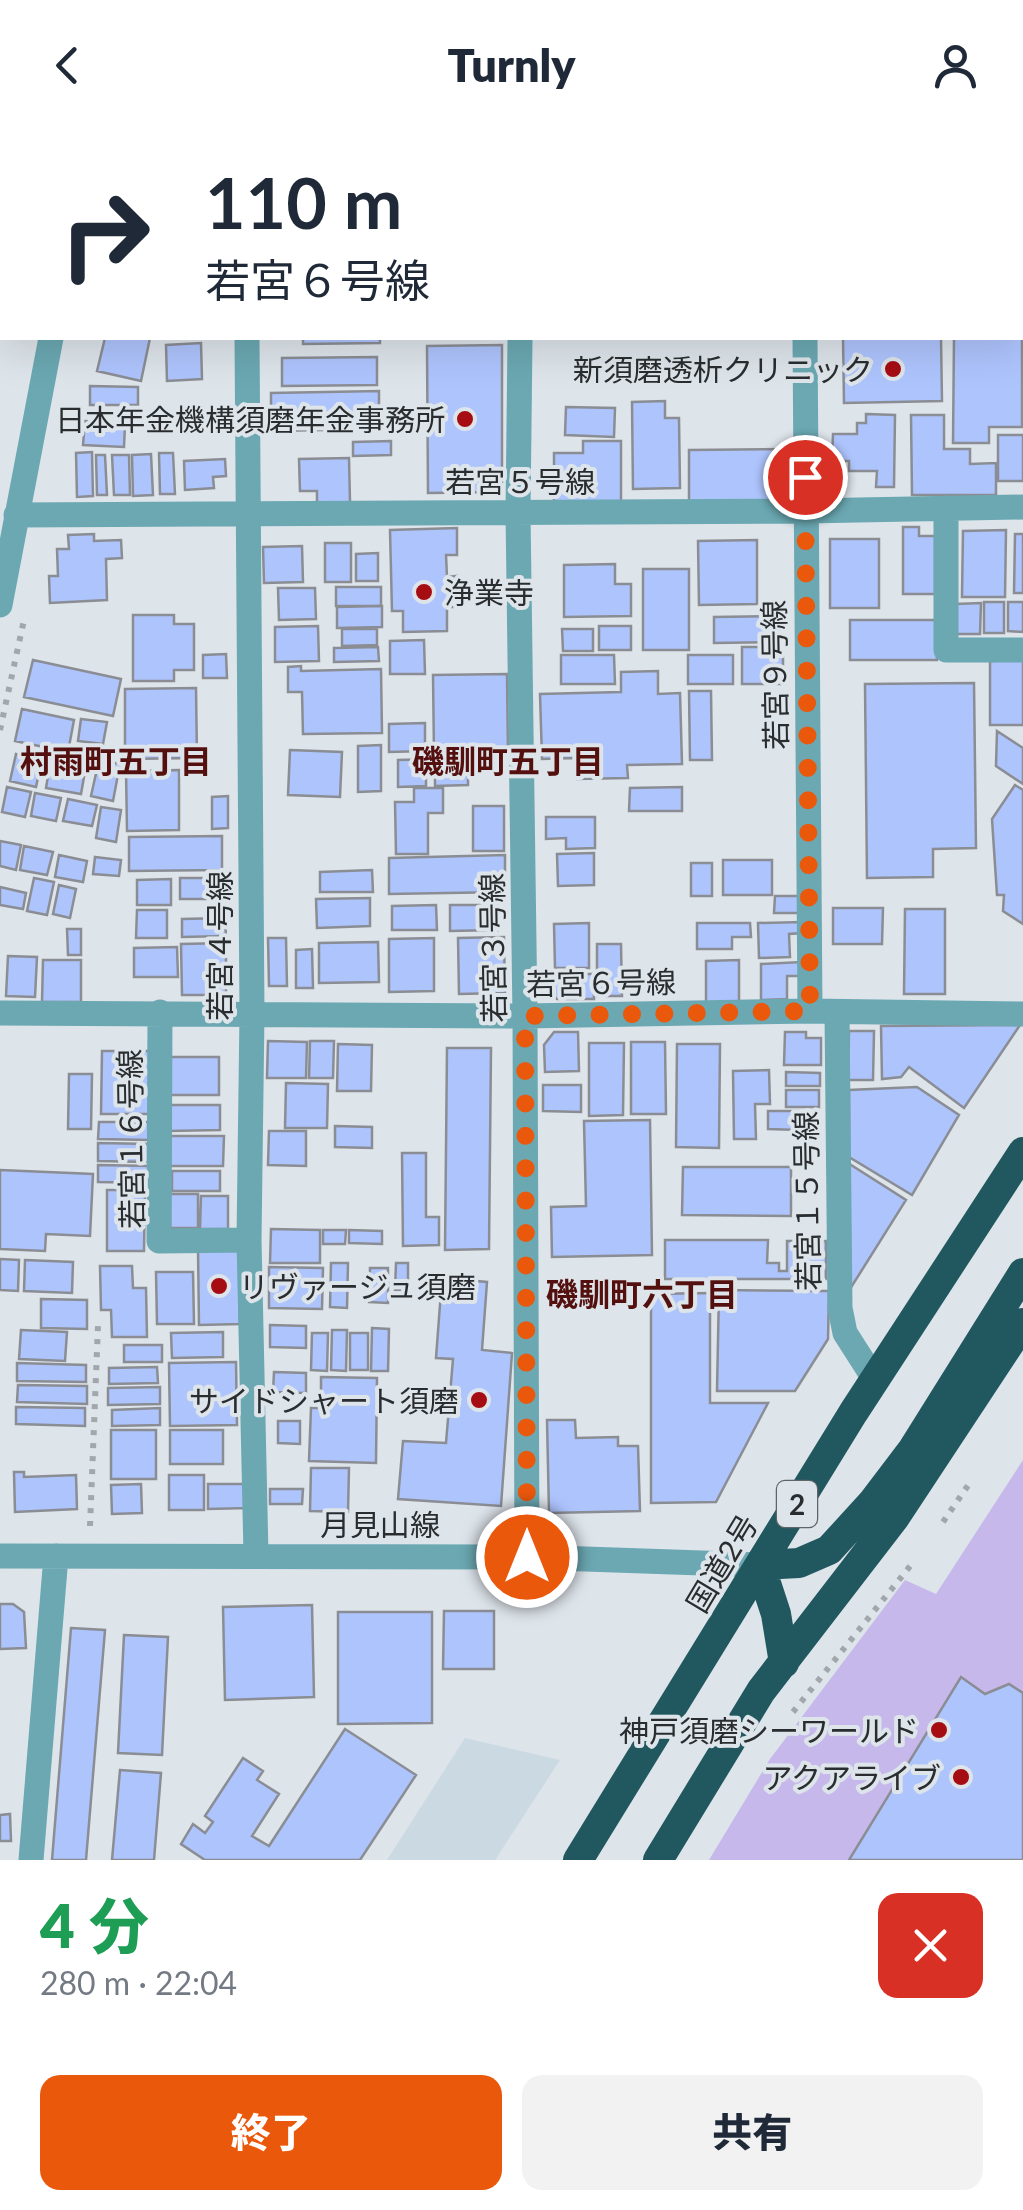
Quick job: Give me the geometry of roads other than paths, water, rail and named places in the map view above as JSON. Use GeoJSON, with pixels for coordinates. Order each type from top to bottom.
{"type":"FeatureCollection","features":[{"type":"Feature","properties":{"kind":"highway","name":"国道2号"},"geometry":{"type":"LineString","coordinates":[[578,1860],[875,1380],[1023,1152]]}},
{"type":"Feature","properties":{"kind":"highway","name":"2"},"geometry":{"type":"LineString","coordinates":[[760,1565],[799,1562],[829,1550],[872,1503],[913,1449],[1023,1273]]}},
{"type":"Feature","properties":{"kind":"highway"},"geometry":{"type":"LineString","coordinates":[[658,1860],[761,1691],[905,1503],[1023,1323]]}},
{"type":"Feature","properties":{"kind":"highway"},"geometry":{"type":"LineString","coordinates":[[760,1565],[776,1614],[784,1663]]}},
{"type":"Feature","properties":{"kind":"street"},"geometry":{"type":"LineString","coordinates":[[0,605],[51,340]]}},
{"type":"Feature","properties":{"kind":"street","name":"若宮４号線"},"geometry":{"type":"LineString","coordinates":[[247,340],[252,1014],[249,1240],[256,1555]]}},
{"type":"Feature","properties":{"kind":"street","name":"若宮３号線"},"geometry":{"type":"LineString","coordinates":[[520,340],[527,1557]]}},
{"type":"Feature","properties":{"kind":"street","name":"若宮９号線"},"geometry":{"type":"LineString","coordinates":[[804,340],[810,1011]]}},
{"type":"Feature","properties":{"kind":"street","name":"若宮５号線"},"geometry":{"type":"LineString","coordinates":[[16,515],[805,512],[1023,507]]}},
{"type":"Feature","properties":{"kind":"street"},"geometry":{"type":"LineString","coordinates":[[946,508],[946,650],[1023,650]]}},
{"type":"Feature","properties":{"kind":"street","name":"若宮１６号線"},"geometry":{"type":"LineString","coordinates":[[160,1012],[159,1241],[249,1240]]}},
{"type":"Feature","properties":{"kind":"street","name":"若宮１５号線"},"geometry":{"type":"LineString","coordinates":[[836,1012],[840,1308],[844,1333],[875,1380]]}},
{"type":"Feature","properties":{"kind":"street","name":"若宮６号線"},"geometry":{"type":"LineString","coordinates":[[0,1013],[1023,1014]]}},
{"type":"Feature","properties":{"kind":"street","name":"月見山線"},"geometry":{"type":"LineString","coordinates":[[0,1556],[527,1557],[760,1565]]}},
{"type":"Feature","properties":{"kind":"street"},"geometry":{"type":"LineString","coordinates":[[31,1860],[56,1556]]}},
{"type":"Feature","properties":{"kind":"place","name":"新須磨透析クリニック"},"geometry":{"type":"Point","coordinates":[893,369]}},
{"type":"Feature","properties":{"kind":"place","name":"日本年金機構須磨年金事務所"},"geometry":{"type":"Point","coordinates":[465,419]}},
{"type":"Feature","properties":{"kind":"place","name":"浄業寺"},"geometry":{"type":"Point","coordinates":[424,592]}},
{"type":"Feature","properties":{"kind":"place","name":"リヴァージュ須磨"},"geometry":{"type":"Point","coordinates":[219,1286]}},
{"type":"Feature","properties":{"kind":"place","name":"サイドシャート須磨"},"geometry":{"type":"Point","coordinates":[479,1400]}},
{"type":"Feature","properties":{"kind":"place","name":"神戸須磨シーワールド"},"geometry":{"type":"Point","coordinates":[939,1730]}},
{"type":"Feature","properties":{"kind":"place","name":"アクアライブ"},"geometry":{"type":"Point","coordinates":[961,1777]}},
{"type":"Feature","properties":{"kind":"district","name":"村雨町五丁目"},"geometry":{"type":"Point","coordinates":[116,760]}},
{"type":"Feature","properties":{"kind":"district","name":"磯馴町五丁目"},"geometry":{"type":"Point","coordinates":[508,760]}},
{"type":"Feature","properties":{"kind":"district","name":"磯馴町六丁目"},"geometry":{"type":"Point","coordinates":[642,1293]}}]}
